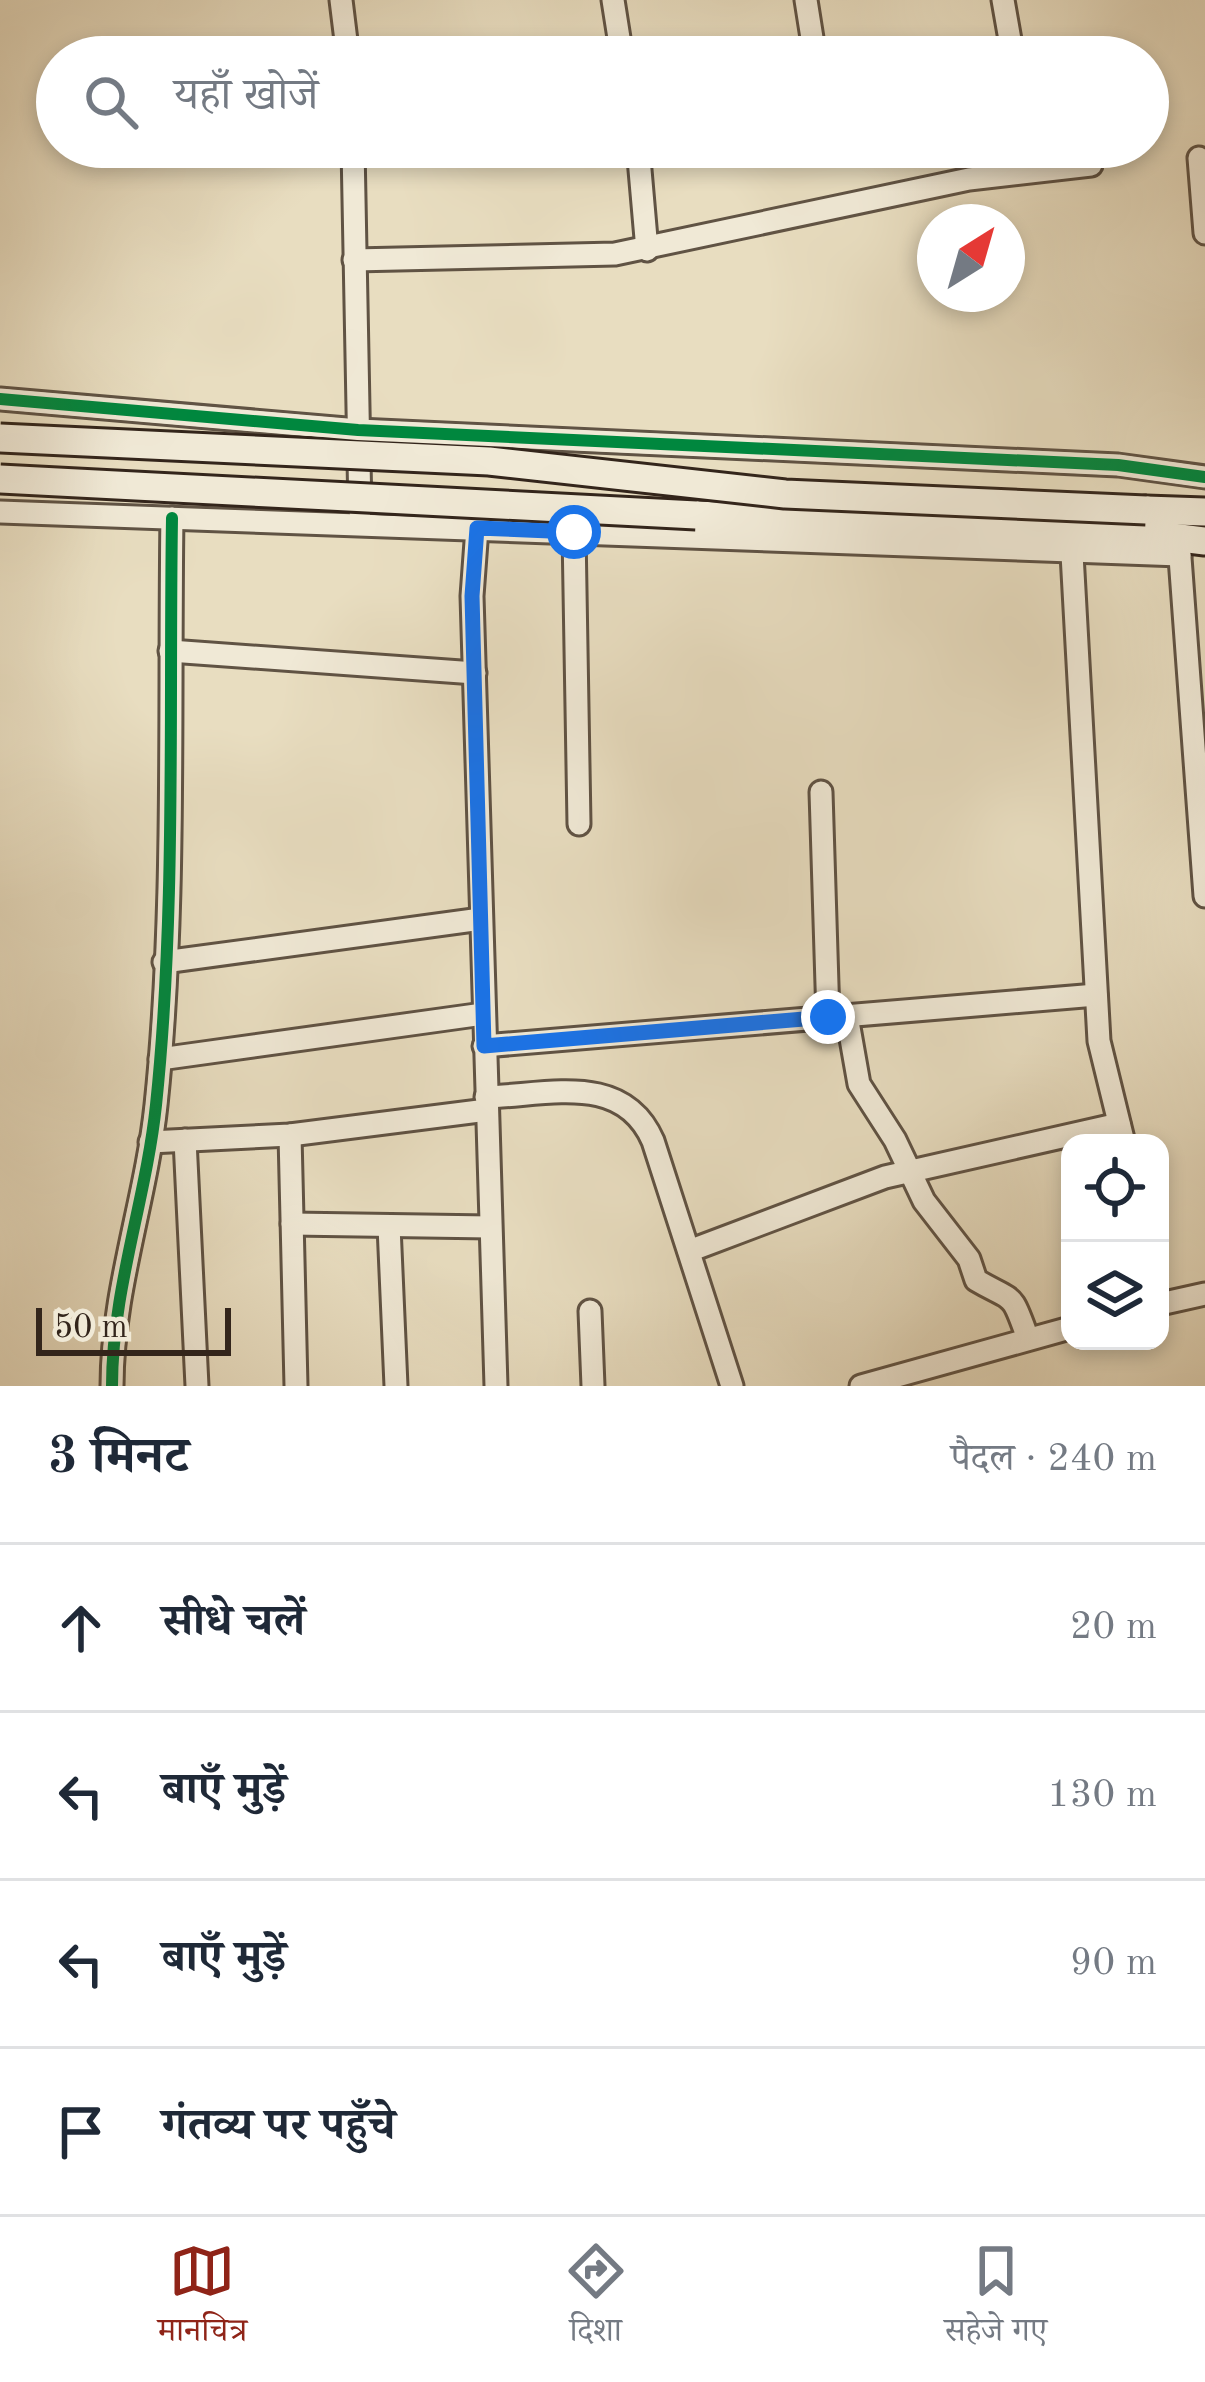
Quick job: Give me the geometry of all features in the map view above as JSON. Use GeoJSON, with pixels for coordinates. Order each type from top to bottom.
{"type":"FeatureCollection","features":[{"type":"Feature","properties":{"kind":"street"},"geometry":{"type":"LineString","coordinates":[[341,0],[345,36]]}},
{"type":"Feature","properties":{"kind":"street"},"geometry":{"type":"LineString","coordinates":[[613,0],[619,36]]}},
{"type":"Feature","properties":{"kind":"street"},"geometry":{"type":"LineString","coordinates":[[806,0],[812,36]]}},
{"type":"Feature","properties":{"kind":"street"},"geometry":{"type":"LineString","coordinates":[[1003,0],[1009,36]]}},
{"type":"Feature","properties":{"kind":"street"},"geometry":{"type":"LineString","coordinates":[[1199,158],[1205,233]]}},
{"type":"Feature","properties":{"kind":"street"},"geometry":{"type":"LineString","coordinates":[[353,168],[360,522]]}},
{"type":"Feature","properties":{"kind":"street"},"geometry":{"type":"LineString","coordinates":[[640,168],[647,250]]}},
{"type":"Feature","properties":{"kind":"street"},"geometry":{"type":"LineString","coordinates":[[354,260],[455,262],[647,250],[931,186],[1052,168]]}},
{"type":"Feature","properties":{"kind":"street"},"geometry":{"type":"LineString","coordinates":[[0,399],[358,430],[1118,465],[1205,477]]}},
{"type":"Feature","properties":{"kind":"street"},"geometry":{"type":"LineString","coordinates":[[0,438],[489,460],[785,494],[1205,512]]}},
{"type":"Feature","properties":{"kind":"street"},"geometry":{"type":"LineString","coordinates":[[0,479],[1140,533],[1188,545]]}},
{"type":"Feature","properties":{"kind":"street"},"geometry":{"type":"LineString","coordinates":[[0,512],[360,522],[1072,554],[1188,545]]}},
{"type":"Feature","properties":{"kind":"street"},"geometry":{"type":"LineString","coordinates":[[112,1386],[117,1303],[150,1142],[160,1059],[172,518]]}},
{"type":"Feature","properties":{"kind":"street"},"geometry":{"type":"LineString","coordinates":[[477,528],[483,1014],[496,1386]]}},
{"type":"Feature","properties":{"kind":"street"},"geometry":{"type":"LineString","coordinates":[[574,532],[579,824]]}},
{"type":"Feature","properties":{"kind":"street"},"geometry":{"type":"LineString","coordinates":[[1188,545],[1205,896]]}},
{"type":"Feature","properties":{"kind":"street"},"geometry":{"type":"LineString","coordinates":[[688,1251],[908,1171],[1122,1133],[1099,1041],[1072,554]]}},
{"type":"Feature","properties":{"kind":"street"},"geometry":{"type":"LineString","coordinates":[[170,651],[476,673]]}},
{"type":"Feature","properties":{"kind":"street"},"geometry":{"type":"LineString","coordinates":[[821,792],[837,1016],[859,1084],[948,1238],[969,1259],[976,1280],[1000,1287],[1015,1302],[1028,1339]]}},
{"type":"Feature","properties":{"kind":"street"},"geometry":{"type":"LineString","coordinates":[[164,962],[481,920]]}},
{"type":"Feature","properties":{"kind":"street"},"geometry":{"type":"LineString","coordinates":[[484,1046],[1096,995]]}},
{"type":"Feature","properties":{"kind":"street"},"geometry":{"type":"LineString","coordinates":[[160,1059],[483,1014]]}},
{"type":"Feature","properties":{"kind":"street"},"geometry":{"type":"LineString","coordinates":[[150,1142],[290,1135],[486,1104],[598,1093],[635,1108],[653,1141],[732,1386]]}},
{"type":"Feature","properties":{"kind":"street"},"geometry":{"type":"LineString","coordinates":[[290,1135],[296,1386]]}},
{"type":"Feature","properties":{"kind":"street"},"geometry":{"type":"LineString","coordinates":[[185,1141],[197,1386]]}},
{"type":"Feature","properties":{"kind":"street"},"geometry":{"type":"LineString","coordinates":[[292,1224],[490,1227]]}},
{"type":"Feature","properties":{"kind":"street"},"geometry":{"type":"LineString","coordinates":[[389,1226],[396,1386]]}},
{"type":"Feature","properties":{"kind":"street"},"geometry":{"type":"LineString","coordinates":[[1169,1297],[1205,1294]]}},
{"type":"Feature","properties":{"kind":"street"},"geometry":{"type":"LineString","coordinates":[[590,1311],[593,1386]]}},
{"type":"Feature","properties":{"kind":"street"},"geometry":{"type":"LineString","coordinates":[[861,1386],[1061,1330]]}},
{"type":"Feature","properties":{"kind":"cycle path"},"geometry":{"type":"LineString","coordinates":[[0,399],[358,430],[1118,465],[1205,477]]}},
{"type":"Feature","properties":{"kind":"cycle path"},"geometry":{"type":"LineString","coordinates":[[112,1386],[117,1315],[151,1140],[162,1033],[169,886],[172,518]]}},
{"type":"Feature","properties":{"kind":"route"},"geometry":{"type":"LineString","coordinates":[[574,532],[477,528],[472,596],[484,1046],[828,1017]]}}]}
